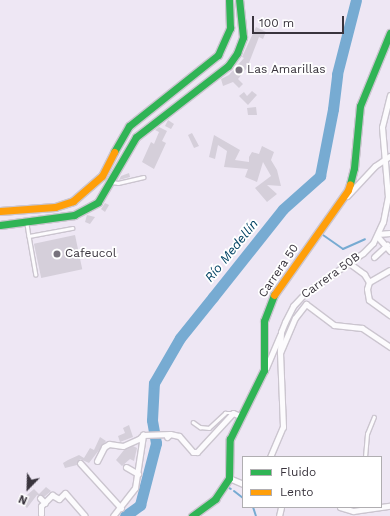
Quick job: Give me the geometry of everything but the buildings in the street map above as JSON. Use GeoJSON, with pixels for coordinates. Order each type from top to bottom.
{"type":"FeatureCollection","features":[{"type":"Feature","properties":{"kind":"main road"},"geometry":{"type":"LineString","coordinates":[[0,211],[56,207],[73,201],[92,187],[104,172],[117,145],[130,126],[218,55],[230,28],[229,0]]}},
{"type":"Feature","properties":{"kind":"main road"},"geometry":{"type":"LineString","coordinates":[[0,225],[61,218],[86,211],[102,197],[131,145],[140,133],[228,66],[243,37],[239,0]]}},
{"type":"Feature","properties":{"kind":"main road","name":"Carrera 50"},"geometry":{"type":"LineString","coordinates":[[229,478],[230,439],[236,415],[262,373],[266,359],[264,321],[272,298],[344,199],[352,182],[360,106],[370,76],[390,33]]}},
{"type":"Feature","properties":{"kind":"main road"},"geometry":{"type":"LineString","coordinates":[[192,516],[215,499],[229,478]]}},
{"type":"Feature","properties":{"kind":"street","name":"Carrera 50B"},"geometry":{"type":"LineString","coordinates":[[270,456],[283,426],[280,353],[281,332],[295,303],[320,281],[363,253],[378,235],[388,206],[382,127],[390,95]]}},
{"type":"Feature","properties":{"kind":"street"},"geometry":{"type":"LineString","coordinates":[[344,199],[385,159],[390,156]]}},
{"type":"Feature","properties":{"kind":"street"},"geometry":{"type":"LineString","coordinates":[[378,235],[390,233]]}},
{"type":"Feature","properties":{"kind":"street"},"geometry":{"type":"LineString","coordinates":[[378,235],[390,251]]}},
{"type":"Feature","properties":{"kind":"street"},"geometry":{"type":"LineString","coordinates":[[374,257],[387,245]]}},
{"type":"Feature","properties":{"kind":"street"},"geometry":{"type":"LineString","coordinates":[[349,263],[364,274],[369,282]]}},
{"type":"Feature","properties":{"kind":"street"},"geometry":{"type":"LineString","coordinates":[[390,270],[369,282],[367,289],[369,300],[390,315]]}},
{"type":"Feature","properties":{"kind":"street"},"geometry":{"type":"LineString","coordinates":[[280,353],[295,318],[305,305],[308,305],[334,325],[362,328],[390,347]]}},
{"type":"Feature","properties":{"kind":"street"},"geometry":{"type":"LineString","coordinates":[[262,373],[281,332]]}},
{"type":"Feature","properties":{"kind":"street"},"geometry":{"type":"LineString","coordinates":[[97,461],[104,447],[109,444],[123,446],[141,437],[160,435],[179,436],[193,452],[197,452],[236,415]]}},
{"type":"Feature","properties":{"kind":"street"},"geometry":{"type":"LineString","coordinates":[[136,446],[141,437]]}},
{"type":"Feature","properties":{"kind":"street"},"geometry":{"type":"LineString","coordinates":[[113,516],[133,492],[138,474],[141,437]]}},
{"type":"Feature","properties":{"kind":"street"},"geometry":{"type":"LineString","coordinates":[[80,463],[120,508]]}},
{"type":"Feature","properties":{"kind":"street"},"geometry":{"type":"LineString","coordinates":[[126,467],[138,474]]}},
{"type":"Feature","properties":{"kind":"street"},"geometry":{"type":"LineString","coordinates":[[229,478],[242,484]]}},
{"type":"Feature","properties":{"kind":"street"},"geometry":{"type":"LineString","coordinates":[[41,514],[41,506],[44,502],[52,495],[59,499],[65,493],[85,516]]}},
{"type":"Feature","properties":{"kind":"street"},"geometry":{"type":"LineString","coordinates":[[40,498],[44,502]]}},
{"type":"Feature","properties":{"kind":"street"},"geometry":{"type":"LineString","coordinates":[[343,508],[353,511],[369,508]]}},
{"type":"Feature","properties":{"kind":"lane"},"geometry":{"type":"LineString","coordinates":[[111,182],[118,183],[143,177]]}},
{"type":"Feature","properties":{"kind":"lane"},"geometry":{"type":"LineString","coordinates":[[26,222],[36,274]]}},
{"type":"Feature","properties":{"kind":"lane"},"geometry":{"type":"LineString","coordinates":[[29,236],[72,228]]}},
{"type":"Feature","properties":{"kind":"lane"},"geometry":{"type":"LineString","coordinates":[[193,422],[200,427],[209,428],[225,413],[236,415]]}},
{"type":"Feature","properties":{"kind":"lane"},"geometry":{"type":"LineString","coordinates":[[365,456],[367,434],[374,417]]}},
{"type":"Feature","properties":{"kind":"waterway","name":"Río Medellín"},"geometry":{"type":"LineString","coordinates":[[125,516],[140,505],[156,443],[152,420],[154,383],[180,338],[283,209],[320,176],[333,109],[337,74],[356,0]]}},
{"type":"Feature","properties":{"kind":"waterway"},"geometry":{"type":"LineString","coordinates":[[323,235],[343,249],[365,239]]}},
{"type":"Feature","properties":{"kind":"waterway"},"geometry":{"type":"LineString","coordinates":[[234,491],[242,497]]}},
{"type":"Feature","properties":{"kind":"waterway"},"geometry":{"type":"LineString","coordinates":[[253,508],[256,516]]}},
{"type":"Feature","properties":{"kind":"traffic: fast"},"geometry":{"type":"LineString","coordinates":[[114,152],[129,126],[218,55],[230,28],[229,0]]}},
{"type":"Feature","properties":{"kind":"traffic: fast"},"geometry":{"type":"LineString","coordinates":[[0,225],[74,215],[98,202],[136,137],[228,66],[237,53],[243,37],[239,0]]}},
{"type":"Feature","properties":{"kind":"traffic: fast"},"geometry":{"type":"LineString","coordinates":[[350,184],[354,168],[360,106],[390,33]]}},
{"type":"Feature","properties":{"kind":"traffic: fast"},"geometry":{"type":"LineString","coordinates":[[192,516],[215,499],[229,478],[230,439],[264,370],[264,321],[274,295]]}},
{"type":"Feature","properties":{"kind":"traffic: slow"},"geometry":{"type":"LineString","coordinates":[[0,211],[55,207],[73,201],[102,176],[114,152]]}},
{"type":"Feature","properties":{"kind":"traffic: slow"},"geometry":{"type":"LineString","coordinates":[[274,295],[348,190],[350,184]]}},
{"type":"Feature","properties":{"kind":"place","name":"Las Amarillas"},"geometry":{"type":"Point","coordinates":[239,70]}},
{"type":"Feature","properties":{"kind":"place","name":"Cafeucol"},"geometry":{"type":"Point","coordinates":[57,254]}}]}
